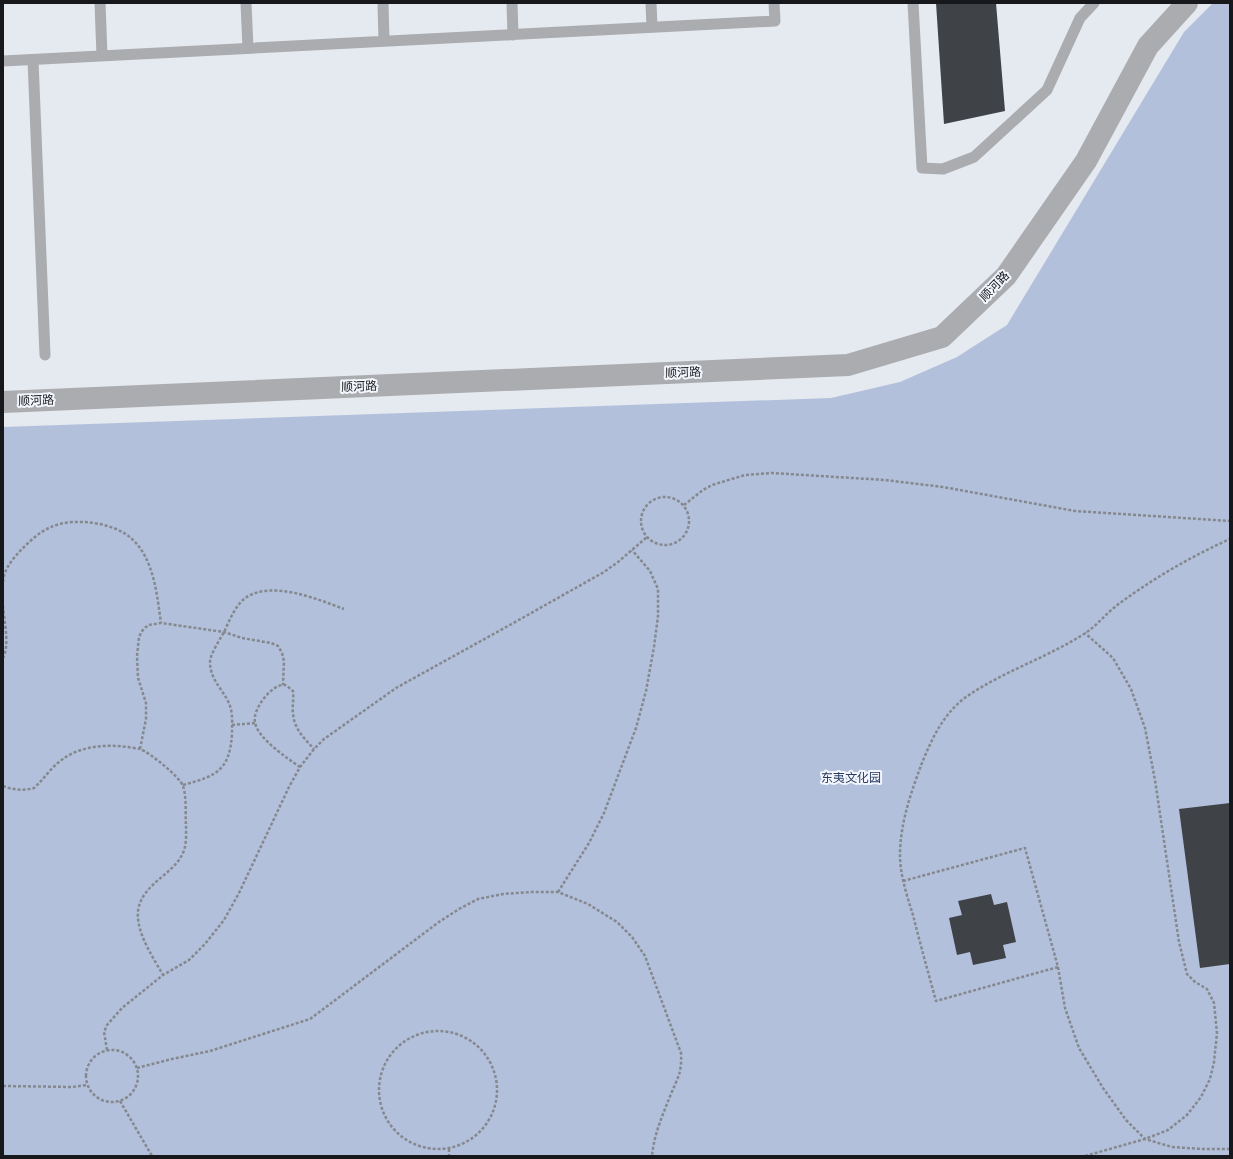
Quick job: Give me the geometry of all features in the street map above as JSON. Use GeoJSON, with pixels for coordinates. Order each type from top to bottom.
{"type":"FeatureCollection","features":[{"type":"Feature","properties":{"kind":"street","name":"顺河路"},"geometry":{"type":"LineString","coordinates":[[3,402],[848,365],[942,337],[1006,276],[1086,161],[1148,46],[1187,3]]}},
{"type":"Feature","properties":{"kind":"lane"},"geometry":{"type":"LineString","coordinates":[[100,3],[102,56]]}},
{"type":"Feature","properties":{"kind":"lane"},"geometry":{"type":"LineString","coordinates":[[246,3],[248,48]]}},
{"type":"Feature","properties":{"kind":"lane"},"geometry":{"type":"LineString","coordinates":[[383,3],[384,41]]}},
{"type":"Feature","properties":{"kind":"lane"},"geometry":{"type":"LineString","coordinates":[[512,3],[513,34]]}},
{"type":"Feature","properties":{"kind":"lane"},"geometry":{"type":"LineString","coordinates":[[651,3],[652,27]]}},
{"type":"Feature","properties":{"kind":"lane"},"geometry":{"type":"LineString","coordinates":[[3,61],[775,21],[774,3]]}},
{"type":"Feature","properties":{"kind":"lane"},"geometry":{"type":"LineString","coordinates":[[913,3],[922,168],[943,169],[974,156],[1047,90],[1080,18],[1094,3]]}},
{"type":"Feature","properties":{"kind":"lane"},"geometry":{"type":"LineString","coordinates":[[33,60],[45,355]]}},
{"type":"Feature","properties":{"kind":"path"},"geometry":{"type":"LineString","coordinates":[[684,505],[712,485],[745,475],[758,473],[779,473],[885,480],[943,487],[1075,511],[1230,521]]}},
{"type":"Feature","properties":{"kind":"path"},"geometry":{"type":"LineString","coordinates":[[660,496],[669,496],[678,499],[688,512],[690,521],[684,536],[678,542],[670,545],[661,545],[647,537],[642,530],[641,522],[645,506],[660,496]]}},
{"type":"Feature","properties":{"kind":"path"},"geometry":{"type":"LineString","coordinates":[[3,582],[4,575],[10,562],[40,534],[52,527],[68,522],[108,526],[123,531],[140,548],[153,577],[161,623]]}},
{"type":"Feature","properties":{"kind":"path"},"geometry":{"type":"LineString","coordinates":[[107,1050],[104,1032],[107,1025],[122,1008],[164,975],[189,960],[205,944],[224,920],[239,893],[300,767],[324,739],[396,688],[618,562],[647,537]]}},
{"type":"Feature","properties":{"kind":"path"},"geometry":{"type":"LineString","coordinates":[[1058,967],[936,1001],[904,881],[900,856],[903,827],[915,782],[930,742],[946,716],[964,698],[1085,633],[1119,603],[1156,578],[1213,546],[1230,539]]}},
{"type":"Feature","properties":{"kind":"path"},"geometry":{"type":"LineString","coordinates":[[558,892],[589,843],[604,813],[636,728],[646,692],[658,616],[658,589],[650,571],[632,550]]}},
{"type":"Feature","properties":{"kind":"path"},"geometry":{"type":"LineString","coordinates":[[183,785],[208,778],[223,765],[231,746],[232,725],[230,705],[215,680],[211,671],[210,661],[211,654],[238,605],[245,598],[262,592],[276,591],[295,593],[344,609]]}},
{"type":"Feature","properties":{"kind":"path"},"geometry":{"type":"LineString","coordinates":[[3,606],[7,644],[3,658]]}},
{"type":"Feature","properties":{"kind":"path"},"geometry":{"type":"LineString","coordinates":[[140,749],[146,719],[146,703],[138,678],[137,656],[139,638],[142,631],[148,625],[161,623],[224,632],[242,638],[271,642],[278,646],[282,653],[284,661],[283,685]]}},
{"type":"Feature","properties":{"kind":"path"},"geometry":{"type":"LineString","coordinates":[[1085,633],[1113,658],[1131,690],[1142,722],[1155,780],[1179,942],[1187,974],[1195,982],[1207,989],[1214,1003],[1217,1033],[1214,1062],[1210,1079],[1201,1097],[1187,1115],[1168,1130],[1145,1139],[1085,1156]]}},
{"type":"Feature","properties":{"kind":"path"},"geometry":{"type":"LineString","coordinates":[[300,767],[270,744],[260,733],[254,723],[254,716],[258,707],[273,689],[283,685],[287,686],[293,691],[294,701],[292,712],[294,721],[300,734],[314,749]]}},
{"type":"Feature","properties":{"kind":"path"},"geometry":{"type":"LineString","coordinates":[[232,725],[254,723]]}},
{"type":"Feature","properties":{"kind":"path"},"geometry":{"type":"LineString","coordinates":[[3,786],[12,789],[28,790],[34,788],[59,762],[70,755],[83,749],[104,746],[140,749],[154,757],[183,785],[185,800],[186,846],[182,856],[154,883],[142,899],[138,911],[139,924],[149,952],[164,975]]}},
{"type":"Feature","properties":{"kind":"path"},"geometry":{"type":"LineString","coordinates":[[904,881],[1025,848],[1058,967],[1065,1008],[1079,1048],[1103,1088],[1126,1120],[1145,1139],[1172,1147],[1230,1149]]}},
{"type":"Feature","properties":{"kind":"path"},"geometry":{"type":"LineString","coordinates":[[137,1068],[210,1051],[310,1019],[439,922],[459,909],[478,900],[503,894],[558,892],[588,904],[617,922],[632,937],[645,956],[664,1004],[681,1053],[682,1066],[680,1077],[670,1096],[653,1142],[652,1156]]}},
{"type":"Feature","properties":{"kind":"path"},"geometry":{"type":"LineString","coordinates":[[428,1032],[449,1032],[469,1040],[480,1048],[489,1060],[495,1073],[497,1087],[496,1101],[492,1115],[485,1127],[462,1145],[449,1149],[434,1150],[420,1147],[407,1141],[396,1132],[388,1121],[382,1108],[379,1094],[380,1080],[384,1066],[392,1054],[402,1044],[414,1036],[428,1032]]}},
{"type":"Feature","properties":{"kind":"path"},"geometry":{"type":"LineString","coordinates":[[107,1050],[116,1050],[124,1053],[132,1060],[137,1068],[138,1078],[135,1088],[129,1096],[120,1101],[112,1102],[100,1100],[91,1092],[87,1085],[85,1077],[91,1059],[98,1053],[107,1050]]}},
{"type":"Feature","properties":{"kind":"path"},"geometry":{"type":"LineString","coordinates":[[3,1086],[76,1087],[87,1085]]}},
{"type":"Feature","properties":{"kind":"path"},"geometry":{"type":"LineString","coordinates":[[120,1101],[152,1156]]}},
{"type":"Feature","properties":{"kind":"path"},"geometry":{"type":"LineString","coordinates":[[449,1149],[449,1156]]}},
{"type":"Feature","properties":{"kind":"green space","name":"东夷文化园"},"geometry":{"type":"Polygon","coordinates":[[[1213,3],[1230,3],[1230,1156],[3,1156],[3,427],[831,398],[900,382],[957,357],[1007,325],[1184,32],[1213,3]]]}},
{"type":"Feature","properties":{"kind":"building"},"geometry":{"type":"Polygon","coordinates":[[[936,3],[996,3],[1005,111],[944,124],[936,3]]]}},
{"type":"Feature","properties":{"kind":"building"},"geometry":{"type":"Polygon","coordinates":[[[1230,803],[1230,964],[1200,968],[1179,809],[1230,803]]]}},
{"type":"Feature","properties":{"kind":"building"},"geometry":{"type":"Polygon","coordinates":[[[991,894],[994,905],[1007,902],[1016,942],[1003,945],[1006,958],[973,965],[970,952],[957,955],[949,918],[962,915],[958,901],[991,894]]]}}]}
